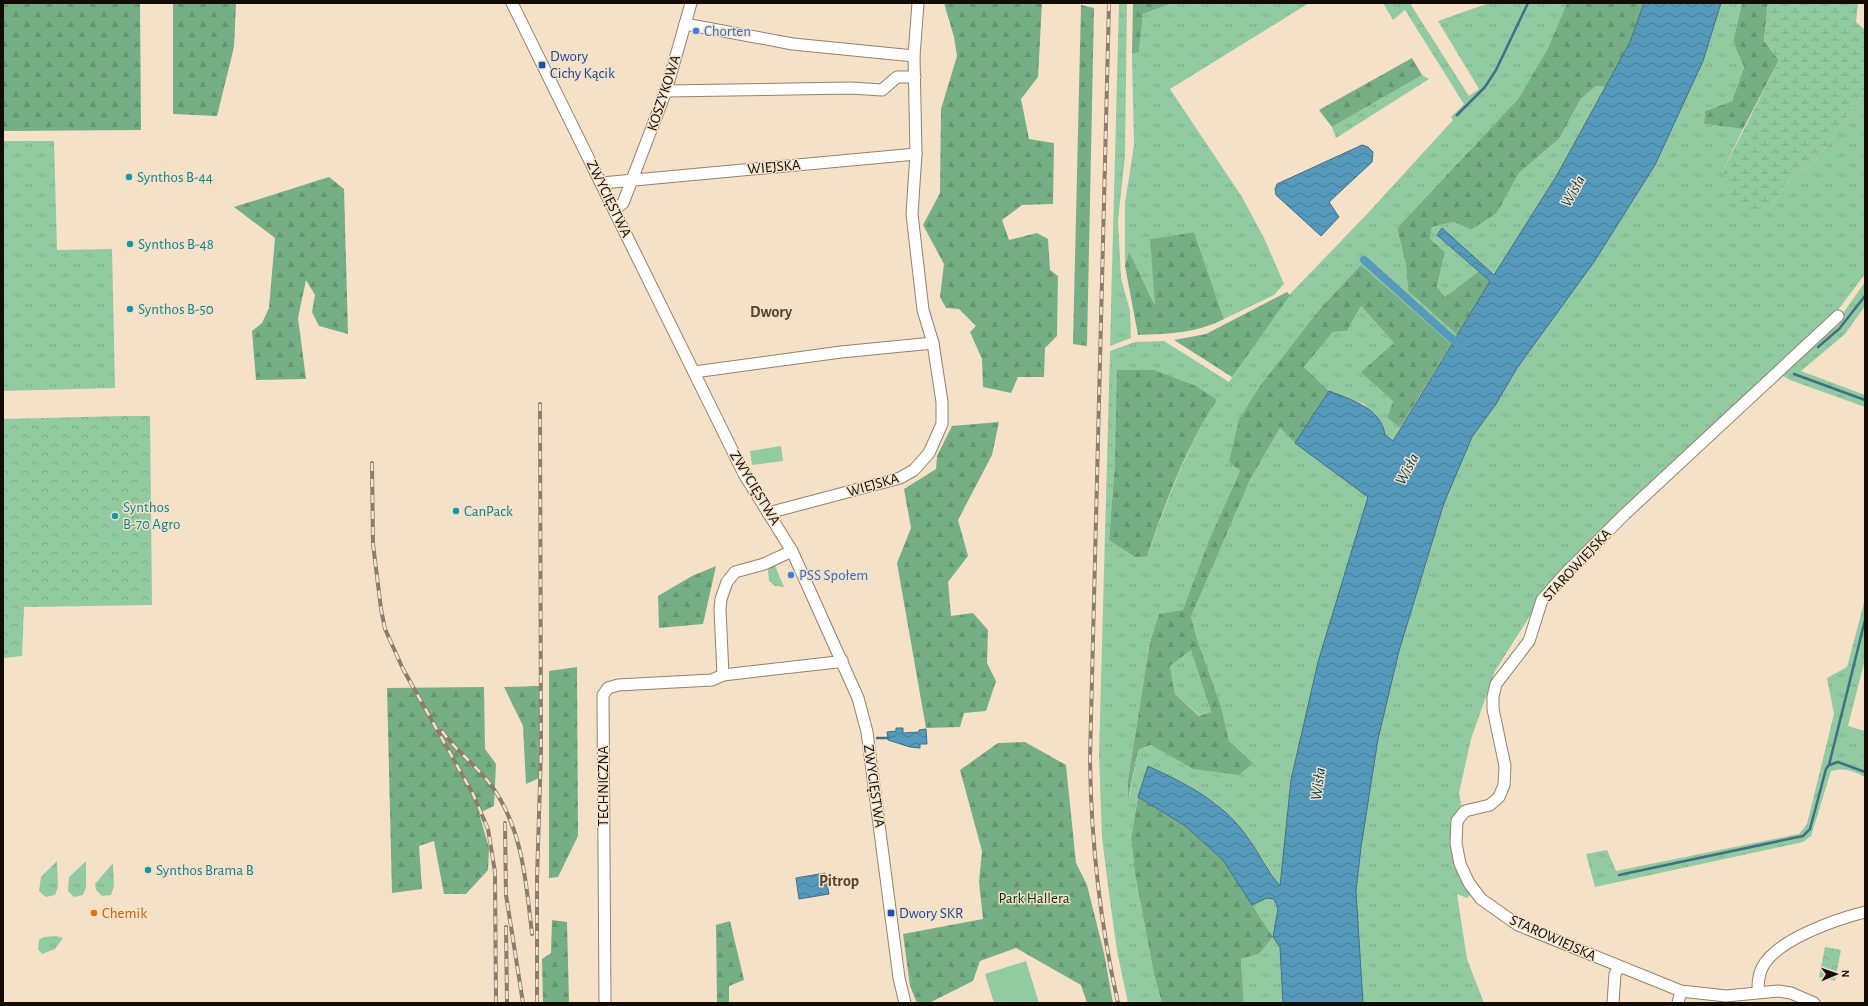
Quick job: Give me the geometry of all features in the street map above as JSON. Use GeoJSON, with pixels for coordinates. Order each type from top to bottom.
{"type":"FeatureCollection","features":[{"type":"Feature","properties":{"kind":"street","name":"ZWYCIĘSTWA"},"geometry":{"type":"LineString","coordinates":[[512,3],[615,209],[660,305],[744,474],[792,551],[858,698],[867,732],[899,978],[905,1003]]}},
{"type":"Feature","properties":{"kind":"street","name":"KOSZYKOWA"},"geometry":{"type":"LineString","coordinates":[[615,209],[623,203],[633,181],[666,90],[692,3]]}},
{"type":"Feature","properties":{"kind":"street","name":"WIEJSKA"},"geometry":{"type":"LineString","coordinates":[[768,513],[900,478],[914,470],[929,453],[942,424],[942,402],[933,343],[923,310],[912,214],[916,154],[914,56],[918,3]]}},
{"type":"Feature","properties":{"kind":"street"},"geometry":{"type":"LineString","coordinates":[[685,24],[793,44],[914,56]]}},
{"type":"Feature","properties":{"kind":"street"},"geometry":{"type":"LineString","coordinates":[[666,90],[851,88],[882,90],[897,77],[915,77]]}},
{"type":"Feature","properties":{"kind":"street","name":"WIEJSKA"},"geometry":{"type":"LineString","coordinates":[[633,181],[916,154]]}},
{"type":"Feature","properties":{"kind":"street"},"geometry":{"type":"LineString","coordinates":[[602,183],[633,181]]}},
{"type":"Feature","properties":{"kind":"street","name":"STAROWIEJSKA"},"geometry":{"type":"LineString","coordinates":[[1814,1003],[1791,993],[1778,991],[1726,996],[1681,991],[1516,925],[1481,899],[1469,883],[1460,864],[1456,843],[1457,821],[1465,811],[1490,805],[1499,797],[1504,785],[1505,766],[1493,709],[1496,684],[1529,641],[1542,600],[1565,574],[1625,514],[1838,316]]}},
{"type":"Feature","properties":{"kind":"street"},"geometry":{"type":"LineString","coordinates":[[694,372],[842,352],[933,343]]}},
{"type":"Feature","properties":{"kind":"street"},"geometry":{"type":"LineString","coordinates":[[723,675],[720,609],[721,599],[727,582],[736,572],[764,564],[792,551]]}},
{"type":"Feature","properties":{"kind":"street","name":"TECHNICZNA"},"geometry":{"type":"LineString","coordinates":[[605,1003],[603,695],[608,688],[618,686],[712,680],[723,675],[836,662],[842,660]]}},
{"type":"Feature","properties":{"kind":"street"},"geometry":{"type":"LineString","coordinates":[[1758,992],[1758,978],[1762,967],[1790,942],[1811,930],[1839,919],[1865,912]]}},
{"type":"Feature","properties":{"kind":"street"},"geometry":{"type":"LineString","coordinates":[[1613,1003],[1615,974],[1620,967]]}},
{"type":"Feature","properties":{"kind":"street"},"geometry":{"type":"LineString","coordinates":[[1678,1003],[1681,991]]}},
{"type":"Feature","properties":{"kind":"green space"},"geometry":{"type":"Polygon","coordinates":[[[3,3],[140,3],[141,130],[3,131],[3,3]]]}},
{"type":"Feature","properties":{"kind":"green space"},"geometry":{"type":"Polygon","coordinates":[[[173,3],[236,3],[234,47],[217,116],[173,114],[173,3]]]}},
{"type":"Feature","properties":{"kind":"green space"},"geometry":{"type":"Polygon","coordinates":[[[944,3],[1042,3],[1038,77],[1021,99],[1029,139],[1054,143],[1053,204],[1022,205],[1002,220],[1009,240],[1037,233],[1048,239],[1050,270],[1058,276],[1057,336],[1045,348],[1044,377],[1018,377],[1011,393],[983,387],[982,359],[970,332],[976,326],[959,309],[946,308],[940,297],[944,264],[923,225],[940,193],[941,109],[957,56],[954,37],[944,3]]]}},
{"type":"Feature","properties":{"kind":"green space"},"geometry":{"type":"Polygon","coordinates":[[[1119,3],[1127,3],[1125,156],[1118,220],[1121,278],[1130,311],[1131,338],[1110,346],[1119,3]]]}},
{"type":"Feature","properties":{"kind":"green space"},"geometry":{"type":"Polygon","coordinates":[[[1133,3],[1172,3],[1143,14],[1139,52],[1132,54],[1133,3]]]}},
{"type":"Feature","properties":{"kind":"green space"},"geometry":{"type":"Polygon","coordinates":[[[1172,3],[1309,3],[1170,89],[1242,197],[1265,240],[1284,284],[1274,295],[1224,319],[1194,232],[1150,239],[1156,306],[1129,253],[1125,266],[1125,203],[1134,145],[1132,54],[1139,52],[1143,14],[1172,3]]]}},
{"type":"Feature","properties":{"kind":"green space"},"geometry":{"type":"Polygon","coordinates":[[[1383,3],[1414,3],[1411,5],[1469,96],[1479,89],[1438,21],[1489,3],[1567,3],[1547,50],[1518,99],[1397,228],[1406,265],[1408,291],[1457,335],[1451,344],[1361,266],[1318,311],[1259,387],[1239,419],[1230,462],[1240,471],[1209,540],[1183,611],[1159,614],[1150,642],[1128,779],[1129,798],[1138,750],[1152,745],[1193,769],[1253,763],[1229,742],[1221,706],[1197,639],[1191,617],[1250,480],[1280,428],[1295,443],[1369,496],[1318,662],[1291,780],[1280,886],[1248,837],[1216,803],[1182,783],[1148,766],[1138,797],[1131,838],[1135,874],[1154,975],[1162,1003],[1128,1003],[1117,951],[1102,837],[1099,754],[1110,351],[1135,342],[1164,341],[1229,382],[1252,346],[1291,293],[1368,213],[1453,120],[1451,117],[1464,104],[1405,10],[1393,20],[1383,3]],[[1217,400],[1115,462],[1109,540],[1147,556],[1186,456],[1217,400]]]}},
{"type":"Feature","properties":{"kind":"green space"},"geometry":{"type":"Polygon","coordinates":[[[1567,3],[1644,3],[1630,42],[1605,87],[1596,86],[1581,99],[1559,139],[1519,173],[1497,213],[1471,230],[1454,222],[1432,227],[1430,239],[1445,252],[1437,287],[1445,297],[1479,271],[1490,281],[1457,335],[1408,291],[1406,265],[1397,228],[1518,99],[1547,50],[1567,3]]]}},
{"type":"Feature","properties":{"kind":"green space"},"geometry":{"type":"Polygon","coordinates":[[[1721,3],[1742,3],[1733,42],[1744,67],[1732,101],[1705,111],[1704,124],[1743,129],[1723,171],[1769,210],[1790,178],[1815,162],[1865,91],[1865,274],[1835,314],[1540,600],[1495,671],[1471,739],[1459,793],[1462,809],[1454,827],[1473,892],[1467,898],[1457,894],[1467,959],[1484,1003],[1363,1003],[1356,891],[1361,847],[1378,739],[1399,651],[1444,503],[1472,437],[1496,404],[1517,368],[1594,262],[1655,165],[1703,61],[1721,3]]]}},
{"type":"Feature","properties":{"kind":"green space"},"geometry":{"type":"Polygon","coordinates":[[[1742,3],[1768,3],[1764,41],[1779,60],[1743,129],[1704,124],[1705,111],[1732,101],[1744,67],[1733,42],[1742,3]]]}},
{"type":"Feature","properties":{"kind":"green space"},"geometry":{"type":"Polygon","coordinates":[[[1768,3],[1858,3],[1856,22],[1865,30],[1865,91],[1815,162],[1790,178],[1769,210],[1748,211],[1734,200],[1723,171],[1779,60],[1764,41],[1768,3]]]}},
{"type":"Feature","properties":{"kind":"green space"},"geometry":{"type":"Polygon","coordinates":[[[1081,5],[1094,8],[1087,346],[1073,344],[1081,5]]]}},
{"type":"Feature","properties":{"kind":"green space"},"geometry":{"type":"Polygon","coordinates":[[[1412,58],[1422,75],[1332,127],[1319,110],[1412,58]]]}},
{"type":"Feature","properties":{"kind":"green space"},"geometry":{"type":"Polygon","coordinates":[[[1422,75],[1429,79],[1336,138],[1332,127],[1422,75]]]}},
{"type":"Feature","properties":{"kind":"green space"},"geometry":{"type":"Polygon","coordinates":[[[1596,86],[1605,87],[1557,175],[1494,275],[1442,228],[1437,234],[1479,271],[1445,297],[1437,288],[1445,252],[1430,239],[1432,227],[1454,222],[1471,230],[1497,213],[1519,173],[1559,139],[1581,99],[1596,86]]]}},
{"type":"Feature","properties":{"kind":"green space"},"geometry":{"type":"Polygon","coordinates":[[[3,141],[54,141],[57,250],[112,249],[115,388],[3,391],[3,141]]]}},
{"type":"Feature","properties":{"kind":"green space"},"geometry":{"type":"Polygon","coordinates":[[[329,177],[344,189],[348,334],[319,326],[312,312],[315,295],[306,280],[298,318],[306,379],[256,380],[252,331],[262,323],[269,308],[275,238],[234,207],[329,177]]]}},
{"type":"Feature","properties":{"kind":"green space"},"geometry":{"type":"Polygon","coordinates":[[[1194,232],[1224,319],[1214,324],[1193,330],[1138,335],[1125,266],[1129,252],[1155,305],[1150,239],[1194,232]]]}},
{"type":"Feature","properties":{"kind":"green space"},"geometry":{"type":"Polygon","coordinates":[[[1361,265],[1451,344],[1400,428],[1387,418],[1393,401],[1361,372],[1394,343],[1361,306],[1347,331],[1333,332],[1304,367],[1329,391],[1295,443],[1280,428],[1250,480],[1191,617],[1197,639],[1221,706],[1229,741],[1253,763],[1239,775],[1193,769],[1151,745],[1138,750],[1128,800],[1128,779],[1150,642],[1159,614],[1183,610],[1209,540],[1240,471],[1229,462],[1239,419],[1259,387],[1318,311],[1361,265]],[[1191,650],[1170,666],[1175,694],[1199,716],[1211,712],[1191,650]]]}},
{"type":"Feature","properties":{"kind":"green space"},"geometry":{"type":"Polygon","coordinates":[[[1865,282],[1865,306],[1845,334],[1801,371],[1865,395],[1865,407],[1790,380],[1780,374],[1841,316],[1865,282]]]}},
{"type":"Feature","properties":{"kind":"green space"},"geometry":{"type":"Polygon","coordinates":[[[1287,292],[1290,295],[1232,377],[1174,340],[1206,334],[1287,292]]]}},
{"type":"Feature","properties":{"kind":"green space"},"geometry":{"type":"Polygon","coordinates":[[[1361,306],[1394,343],[1393,401],[1387,418],[1400,428],[1393,441],[1385,435],[1364,404],[1329,391],[1304,367],[1333,332],[1347,331],[1361,306]]]}},
{"type":"Feature","properties":{"kind":"green space"},"geometry":{"type":"Polygon","coordinates":[[[1117,370],[1154,370],[1196,386],[1217,400],[1195,437],[1177,476],[1147,556],[1135,557],[1109,540],[1115,462],[1117,370]]]}},
{"type":"Feature","properties":{"kind":"green space"},"geometry":{"type":"Polygon","coordinates":[[[150,416],[152,605],[24,607],[22,656],[3,658],[3,419],[150,416]]]}},
{"type":"Feature","properties":{"kind":"green space"},"geometry":{"type":"Polygon","coordinates":[[[999,422],[992,455],[958,520],[968,556],[948,582],[951,616],[973,613],[988,630],[987,663],[996,681],[986,711],[964,713],[960,727],[926,728],[897,563],[911,528],[904,489],[936,469],[937,456],[952,426],[999,422]]]}},
{"type":"Feature","properties":{"kind":"green space"},"geometry":{"type":"Polygon","coordinates":[[[781,446],[783,461],[752,465],[750,451],[781,446]]]}},
{"type":"Feature","properties":{"kind":"green space"},"geometry":{"type":"Polygon","coordinates":[[[774,563],[784,587],[775,586],[769,581],[768,570],[774,563]]]}},
{"type":"Feature","properties":{"kind":"green space"},"geometry":{"type":"Polygon","coordinates":[[[716,566],[703,624],[659,628],[658,596],[692,576],[716,566]]]}},
{"type":"Feature","properties":{"kind":"green space"},"geometry":{"type":"Polygon","coordinates":[[[1865,599],[1865,659],[1848,726],[1865,731],[1865,777],[1849,770],[1840,769],[1831,771],[1811,836],[1803,842],[1595,887],[1586,854],[1607,850],[1616,871],[1799,834],[1807,824],[1834,714],[1827,678],[1847,667],[1865,599]]]}},
{"type":"Feature","properties":{"kind":"green space"},"geometry":{"type":"Polygon","coordinates":[[[1191,649],[1211,712],[1200,716],[1175,694],[1170,666],[1191,649]]]}},
{"type":"Feature","properties":{"kind":"green space"},"geometry":{"type":"Polygon","coordinates":[[[577,667],[578,836],[558,877],[549,878],[549,671],[577,667]]]}},
{"type":"Feature","properties":{"kind":"green space"},"geometry":{"type":"Polygon","coordinates":[[[539,686],[539,778],[526,784],[523,726],[504,687],[539,686]]]}},
{"type":"Feature","properties":{"kind":"green space"},"geometry":{"type":"Polygon","coordinates":[[[484,687],[485,749],[496,764],[494,806],[479,813],[489,848],[488,870],[466,894],[444,894],[434,841],[419,846],[422,889],[392,893],[387,688],[484,687]]]}},
{"type":"Feature","properties":{"kind":"green space","name":"Park Hallera"},"geometry":{"type":"Polygon","coordinates":[[[1025,742],[1066,765],[1076,863],[1087,885],[1104,953],[1113,1003],[1087,1003],[1081,985],[1016,948],[980,961],[973,981],[929,1003],[917,1003],[910,986],[903,934],[983,919],[979,882],[982,851],[960,770],[998,743],[1025,742]]]}},
{"type":"Feature","properties":{"kind":"green space"},"geometry":{"type":"Polygon","coordinates":[[[1138,797],[1184,825],[1223,860],[1273,937],[1259,954],[1241,959],[1244,1003],[1162,1003],[1154,975],[1135,874],[1131,838],[1138,797]]]}},
{"type":"Feature","properties":{"kind":"green space"},"geometry":{"type":"Polygon","coordinates":[[[57,861],[58,887],[55,895],[46,897],[39,891],[41,877],[57,861]]]}},
{"type":"Feature","properties":{"kind":"green space"},"geometry":{"type":"Polygon","coordinates":[[[86,861],[86,887],[83,895],[74,897],[68,891],[69,877],[86,861]]]}},
{"type":"Feature","properties":{"kind":"green space"},"geometry":{"type":"Polygon","coordinates":[[[113,863],[114,886],[111,895],[102,896],[96,890],[95,884],[113,863]]]}},
{"type":"Feature","properties":{"kind":"green space"},"geometry":{"type":"Polygon","coordinates":[[[1268,898],[1274,899],[1278,909],[1273,937],[1252,905],[1268,898]]]}},
{"type":"Feature","properties":{"kind":"green space"},"geometry":{"type":"Polygon","coordinates":[[[552,920],[567,922],[569,1003],[543,1003],[542,959],[551,953],[552,920]]]}},
{"type":"Feature","properties":{"kind":"green space"},"geometry":{"type":"Polygon","coordinates":[[[730,921],[744,980],[729,986],[729,1003],[717,1003],[716,925],[730,921]]]}},
{"type":"Feature","properties":{"kind":"green space"},"geometry":{"type":"Polygon","coordinates":[[[56,936],[63,938],[55,949],[42,954],[38,949],[39,940],[44,937],[56,936]]]}},
{"type":"Feature","properties":{"kind":"green space"},"geometry":{"type":"Polygon","coordinates":[[[1273,937],[1280,947],[1283,1003],[1244,1003],[1241,959],[1259,954],[1273,937]]]}},
{"type":"Feature","properties":{"kind":"green space"},"geometry":{"type":"Polygon","coordinates":[[[1825,947],[1841,950],[1835,981],[1819,977],[1825,947]]]}},
{"type":"Feature","properties":{"kind":"green space"},"geometry":{"type":"Polygon","coordinates":[[[1026,961],[1039,1003],[994,1003],[985,974],[1026,961]]]}},
{"type":"Feature","properties":{"kind":"water","name":"Wisła"},"geometry":{"type":"Polygon","coordinates":[[[1644,3],[1721,3],[1703,61],[1655,165],[1594,262],[1517,368],[1496,404],[1472,437],[1444,503],[1399,651],[1378,739],[1361,847],[1356,891],[1363,1003],[1283,1003],[1280,947],[1273,937],[1278,909],[1274,899],[1267,898],[1252,905],[1223,860],[1184,825],[1138,797],[1148,766],[1190,787],[1203,795],[1227,814],[1248,838],[1271,875],[1280,886],[1291,780],[1318,662],[1368,497],[1295,443],[1329,391],[1356,402],[1372,412],[1378,418],[1385,435],[1393,441],[1490,281],[1437,235],[1442,228],[1494,275],[1557,175],[1630,42],[1644,3]]]}},
{"type":"Feature","properties":{"kind":"water"},"geometry":{"type":"Polygon","coordinates":[[[1362,145],[1368,147],[1373,152],[1372,162],[1329,202],[1339,217],[1321,236],[1276,195],[1275,189],[1277,184],[1362,145]]]}},
{"type":"Feature","properties":{"kind":"water"},"geometry":{"type":"Polygon","coordinates":[[[896,728],[903,728],[903,733],[919,732],[919,730],[926,729],[927,744],[920,744],[920,748],[910,747],[888,740],[887,732],[896,731],[896,728]]]}},
{"type":"Feature","properties":{"kind":"water"},"geometry":{"type":"Polygon","coordinates":[[[825,873],[829,894],[799,899],[796,878],[825,873]]]}},
{"type":"Feature","properties":{"kind":"waterway"},"geometry":{"type":"LineString","coordinates":[[1457,115],[1485,87],[1496,70],[1528,3]]}},
{"type":"Feature","properties":{"kind":"waterway"},"geometry":{"type":"LineString","coordinates":[[1364,260],[1462,348]]}},
{"type":"Feature","properties":{"kind":"waterway"},"geometry":{"type":"LineString","coordinates":[[1818,347],[1839,329],[1865,296]]}},
{"type":"Feature","properties":{"kind":"waterway"},"geometry":{"type":"LineString","coordinates":[[1794,374],[1865,400]]}},
{"type":"Feature","properties":{"kind":"waterway"},"geometry":{"type":"LineString","coordinates":[[1829,765],[1865,620]]}},
{"type":"Feature","properties":{"kind":"waterway"},"geometry":{"type":"LineString","coordinates":[[877,738],[888,738]]}},
{"type":"Feature","properties":{"kind":"waterway"},"geometry":{"type":"LineString","coordinates":[[1619,875],[1803,836],[1810,829],[1826,769],[1829,765],[1838,762],[1865,772]]}},
{"type":"Feature","properties":{"kind":"railway"},"geometry":{"type":"LineString","coordinates":[[1109,3],[1090,758],[1092,820],[1101,912],[1118,1003]]}},
{"type":"Feature","properties":{"kind":"railway"},"geometry":{"type":"LineString","coordinates":[[537,1003],[537,879],[541,751],[540,404]]}},
{"type":"Feature","properties":{"kind":"railway"},"geometry":{"type":"LineString","coordinates":[[372,463],[373,544],[385,629],[403,669],[473,794],[488,829],[495,872],[496,1003]]}},
{"type":"Feature","properties":{"kind":"railway"},"geometry":{"type":"LineString","coordinates":[[442,731],[453,745],[491,785],[502,802],[510,820],[521,856],[525,876],[532,934]]}},
{"type":"Feature","properties":{"kind":"railway"},"geometry":{"type":"LineString","coordinates":[[505,823],[506,895],[523,1003]]}},
{"type":"Feature","properties":{"kind":"railway"},"geometry":{"type":"LineString","coordinates":[[506,927],[507,1003]]}},
{"type":"Feature","properties":{"kind":"place","name":"Chorten"},"geometry":{"type":"Point","coordinates":[696,31]}},
{"type":"Feature","properties":{"kind":"place","name":"Dwory Cichy Kącik"},"geometry":{"type":"Point","coordinates":[542,65]}},
{"type":"Feature","properties":{"kind":"place","name":"Synthos B-44"},"geometry":{"type":"Point","coordinates":[129,177]}},
{"type":"Feature","properties":{"kind":"place","name":"Synthos B-48"},"geometry":{"type":"Point","coordinates":[130,244]}},
{"type":"Feature","properties":{"kind":"place","name":"Synthos B-50"},"geometry":{"type":"Point","coordinates":[130,309]}},
{"type":"Feature","properties":{"kind":"place","name":"CanPack"},"geometry":{"type":"Point","coordinates":[456,511]}},
{"type":"Feature","properties":{"kind":"place","name":"Synthos B-70 Agro"},"geometry":{"type":"Point","coordinates":[115,516]}},
{"type":"Feature","properties":{"kind":"place","name":"PSS Społem"},"geometry":{"type":"Point","coordinates":[791,575]}},
{"type":"Feature","properties":{"kind":"place","name":"Synthos Brama B"},"geometry":{"type":"Point","coordinates":[148,870]}},
{"type":"Feature","properties":{"kind":"place","name":"Chemik"},"geometry":{"type":"Point","coordinates":[94,913]}},
{"type":"Feature","properties":{"kind":"place","name":"Dwory SKR"},"geometry":{"type":"Point","coordinates":[891,913]}},
{"type":"Feature","properties":{"kind":"district","name":"Dwory"},"geometry":{"type":"Point","coordinates":[771,312]}},
{"type":"Feature","properties":{"kind":"district","name":"Pitrop"},"geometry":{"type":"Point","coordinates":[839,881]}}]}
